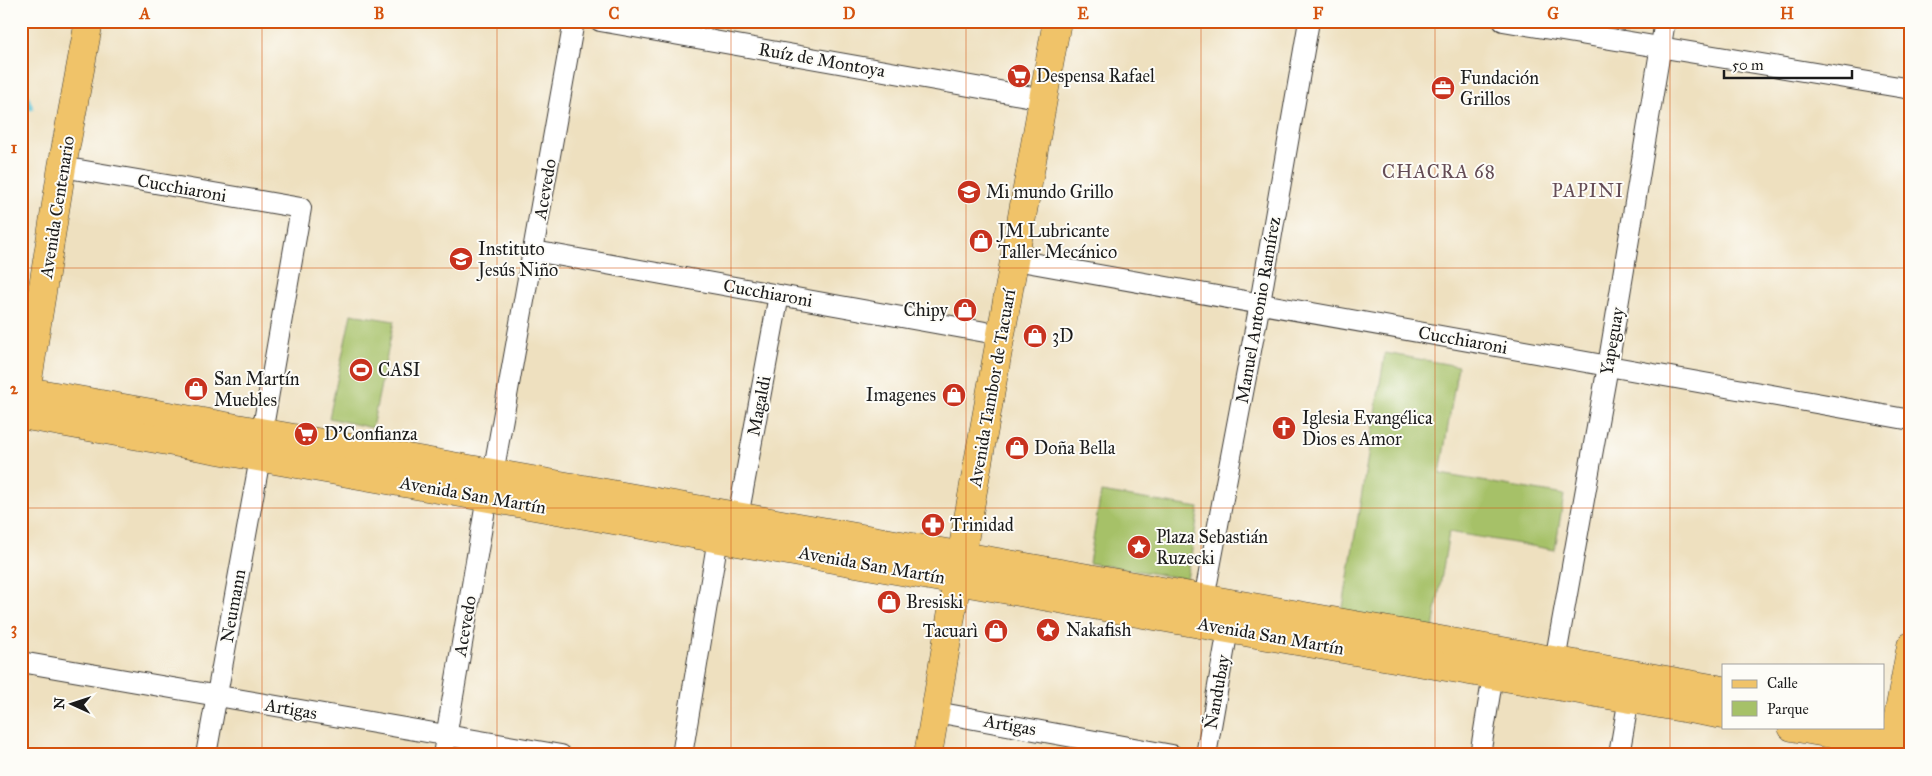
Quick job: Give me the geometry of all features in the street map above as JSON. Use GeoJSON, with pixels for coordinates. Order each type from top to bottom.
{"type":"FeatureCollection","features":[{"type":"Feature","properties":{"kind":"main road","name":"Avenida Centenario"},"geometry":{"type":"LineString","coordinates":[[23,408],[62,167],[89,21]]}},
{"type":"Feature","properties":{"kind":"main road","name":"Avenida Tambor de Tacuarí"},"geometry":{"type":"LineString","coordinates":[[928,755],[959,568],[1057,21]]}},
{"type":"Feature","properties":{"kind":"main road","name":"Avenida San Martín"},"geometry":{"type":"LineString","coordinates":[[23,408],[261,446],[490,486],[738,517],[1228,629],[1722,715]]}},
{"type":"Feature","properties":{"kind":"main road","name":"Avenida San Martín"},"geometry":{"type":"LineString","coordinates":[[490,486],[718,538],[1204,599],[1722,690]]}},
{"type":"Feature","properties":{"kind":"main road"},"geometry":{"type":"LineString","coordinates":[[1805,728],[1898,735],[1911,646]]}},
{"type":"Feature","properties":{"kind":"street","name":"Acevedo"},"geometry":{"type":"LineString","coordinates":[[444,745],[574,21]]}},
{"type":"Feature","properties":{"kind":"street","name":"Ruíz de Montoya"},"geometry":{"type":"LineString","coordinates":[[600,21],[1044,99]]}},
{"type":"Feature","properties":{"kind":"street","name":"Manuel Antonio Ramírez"},"geometry":{"type":"LineString","coordinates":[[1204,599],[1260,303],[1309,21]]}},
{"type":"Feature","properties":{"kind":"street"},"geometry":{"type":"LineString","coordinates":[[1503,21],[1911,89]]}},
{"type":"Feature","properties":{"kind":"street","name":"Yapeguay"},"geometry":{"type":"LineString","coordinates":[[1555,660],[1608,366],[1665,21]]}},
{"type":"Feature","properties":{"kind":"street","name":"Cucchiaroni"},"geometry":{"type":"LineString","coordinates":[[62,167],[301,208]]}},
{"type":"Feature","properties":{"kind":"street","name":"Neumann"},"geometry":{"type":"LineString","coordinates":[[206,755],[301,208]]}},
{"type":"Feature","properties":{"kind":"street","name":"Cucchiaroni"},"geometry":{"type":"LineString","coordinates":[[534,251],[1002,335]]}},
{"type":"Feature","properties":{"kind":"street","name":"Cucchiaroni"},"geometry":{"type":"LineString","coordinates":[[1015,260],[1911,420]]}},
{"type":"Feature","properties":{"kind":"street","name":"Magaldi"},"geometry":{"type":"LineString","coordinates":[[738,517],[779,295]]}},
{"type":"Feature","properties":{"kind":"street"},"geometry":{"type":"LineString","coordinates":[[682,755],[718,538]]}},
{"type":"Feature","properties":{"kind":"street","name":"Ñandubay"},"geometry":{"type":"LineString","coordinates":[[1206,755],[1228,629]]}},
{"type":"Feature","properties":{"kind":"street","name":"Artigas"},"geometry":{"type":"LineString","coordinates":[[21,662],[217,696],[444,745],[561,755]]}},
{"type":"Feature","properties":{"kind":"street"},"geometry":{"type":"LineString","coordinates":[[1480,755],[1494,675]]}},
{"type":"Feature","properties":{"kind":"street"},"geometry":{"type":"LineString","coordinates":[[1619,755],[1629,698]]}},
{"type":"Feature","properties":{"kind":"street","name":"Artigas"},"geometry":{"type":"LineString","coordinates":[[936,712],[1172,755]]}},
{"type":"Feature","properties":{"kind":"green space","name":"CASI"},"geometry":{"type":"Polygon","coordinates":[[[351,314],[394,321],[372,428],[329,418],[351,314]]]}},
{"type":"Feature","properties":{"kind":"green space"},"geometry":{"type":"Polygon","coordinates":[[[1385,353],[1458,366],[1440,474],[1564,495],[1555,550],[1449,532],[1433,629],[1342,613],[1385,353]]]}},
{"type":"Feature","properties":{"kind":"green space"},"geometry":{"type":"Polygon","coordinates":[[[1101,492],[1199,508],[1187,579],[1089,563],[1101,492]]]}},
{"type":"Feature","properties":{"kind":"waterway"},"geometry":{"type":"LineString","coordinates":[[21,81],[31,108]]}},
{"type":"Feature","properties":{"kind":"place","name":"Despensa Rafael"},"geometry":{"type":"Point","coordinates":[1019,76]}},
{"type":"Feature","properties":{"kind":"place","name":"Fundación Grillos"},"geometry":{"type":"Point","coordinates":[1443,88]}},
{"type":"Feature","properties":{"kind":"place","name":"Mi mundo Grillo"},"geometry":{"type":"Point","coordinates":[969,192]}},
{"type":"Feature","properties":{"kind":"place","name":"JM Lubricante Taller Mecánico"},"geometry":{"type":"Point","coordinates":[981,241]}},
{"type":"Feature","properties":{"kind":"place","name":"Instituto Jesús Niño"},"geometry":{"type":"Point","coordinates":[461,259]}},
{"type":"Feature","properties":{"kind":"place","name":"Chipy"},"geometry":{"type":"Point","coordinates":[965,310]}},
{"type":"Feature","properties":{"kind":"place","name":"3D"},"geometry":{"type":"Point","coordinates":[1035,336]}},
{"type":"Feature","properties":{"kind":"place","name":"CASI"},"geometry":{"type":"Point","coordinates":[361,370]}},
{"type":"Feature","properties":{"kind":"place","name":"San Martín Muebles"},"geometry":{"type":"Point","coordinates":[196,389]}},
{"type":"Feature","properties":{"kind":"place","name":"Imagenes"},"geometry":{"type":"Point","coordinates":[954,395]}},
{"type":"Feature","properties":{"kind":"place","name":"Iglesia Evangélica Dios es Amor"},"geometry":{"type":"Point","coordinates":[1284,428]}},
{"type":"Feature","properties":{"kind":"place","name":"D'Confianza"},"geometry":{"type":"Point","coordinates":[306,434]}},
{"type":"Feature","properties":{"kind":"place","name":"Doña Bella"},"geometry":{"type":"Point","coordinates":[1017,448]}},
{"type":"Feature","properties":{"kind":"place","name":"Trinidad"},"geometry":{"type":"Point","coordinates":[933,525]}},
{"type":"Feature","properties":{"kind":"place","name":"Plaza Sebastián Ruzecki"},"geometry":{"type":"Point","coordinates":[1139,547]}},
{"type":"Feature","properties":{"kind":"place","name":"Bresiski"},"geometry":{"type":"Point","coordinates":[889,602]}},
{"type":"Feature","properties":{"kind":"place","name":"Nakafish"},"geometry":{"type":"Point","coordinates":[1048,630]}},
{"type":"Feature","properties":{"kind":"place","name":"Tacuarì"},"geometry":{"type":"Point","coordinates":[996,631]}},
{"type":"Feature","properties":{"kind":"district","name":"CHACRA 68"},"geometry":{"type":"Point","coordinates":[1439,171]}},
{"type":"Feature","properties":{"kind":"district","name":"PAPINI"},"geometry":{"type":"Point","coordinates":[1588,190]}}]}
